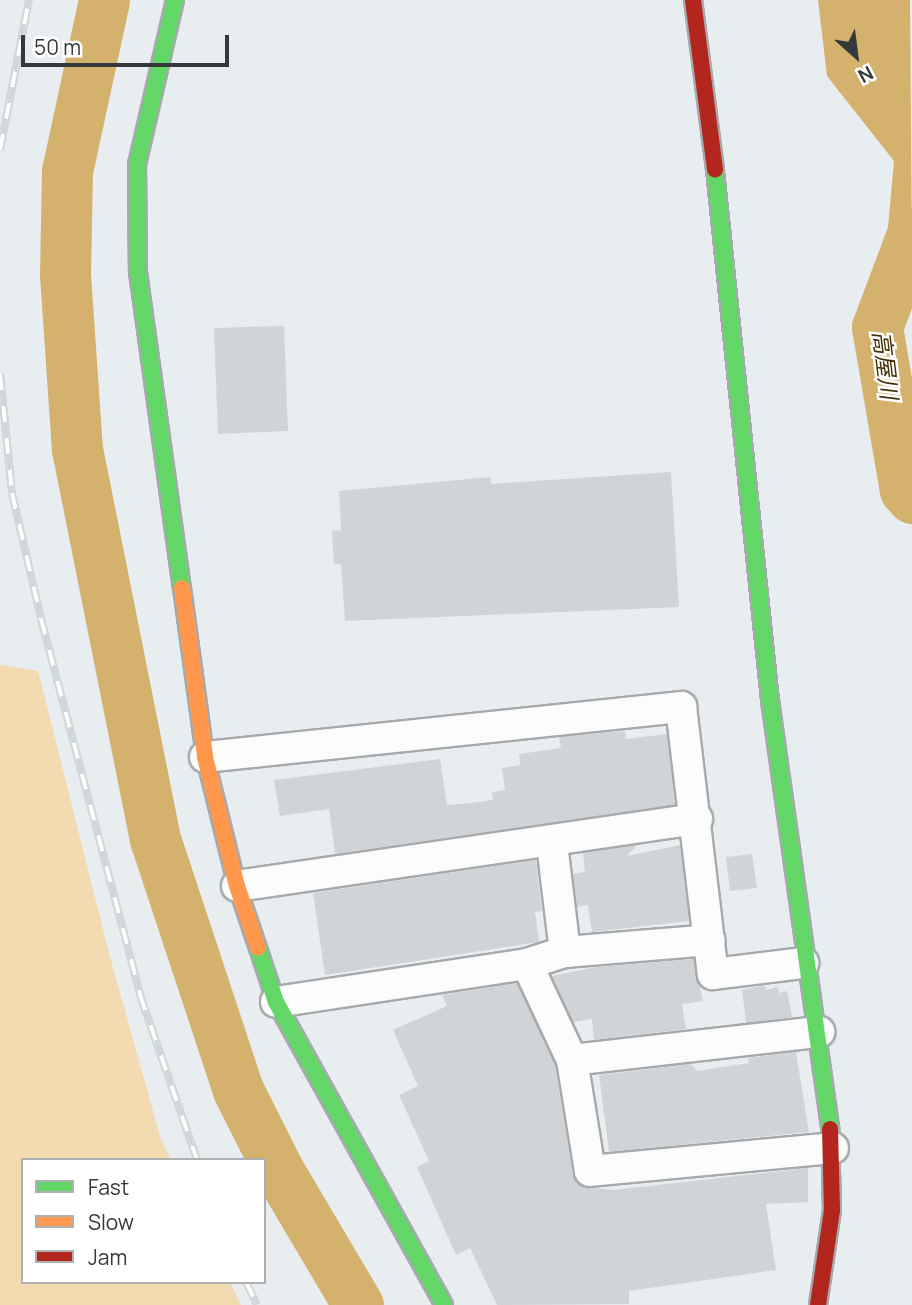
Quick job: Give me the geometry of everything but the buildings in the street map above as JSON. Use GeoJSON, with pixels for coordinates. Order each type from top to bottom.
{"type":"FeatureCollection","features":[{"type":"Feature","properties":{"kind":"street"},"geometry":{"type":"LineString","coordinates":[[175,0],[137,164],[138,272],[205,757],[237,886],[276,1002],[444,1305]]}},
{"type":"Feature","properties":{"kind":"street"},"geometry":{"type":"LineString","coordinates":[[693,0],[803,963],[819,1032],[832,1148],[832,1210],[818,1305]]}},
{"type":"Feature","properties":{"kind":"street"},"geometry":{"type":"LineString","coordinates":[[205,757],[681,707],[697,819],[713,974],[803,963]]}},
{"type":"Feature","properties":{"kind":"street"},"geometry":{"type":"LineString","coordinates":[[237,886],[552,844],[697,819]]}},
{"type":"Feature","properties":{"kind":"street"},"geometry":{"type":"LineString","coordinates":[[552,844],[565,952]]}},
{"type":"Feature","properties":{"kind":"street"},"geometry":{"type":"LineString","coordinates":[[276,1002],[527,964],[565,952],[710,940]]}},
{"type":"Feature","properties":{"kind":"street"},"geometry":{"type":"LineString","coordinates":[[527,964],[572,1060],[590,1171],[832,1148]]}},
{"type":"Feature","properties":{"kind":"street"},"geometry":{"type":"LineString","coordinates":[[572,1060],[819,1032]]}},
{"type":"Feature","properties":{"kind":"shaded area"},"geometry":{"type":"Polygon","coordinates":[[[818,0],[910,0],[912,256],[887,238],[894,161],[827,76],[818,0]]]}},
{"type":"Feature","properties":{"kind":"shaded area"},"geometry":{"type":"Polygon","coordinates":[[[0,665],[38,671],[109,953],[161,1140],[170,1158],[21,1158],[21,1284],[231,1284],[241,1305],[0,1305],[0,665]]]}},
{"type":"Feature","properties":{"kind":"waterway"},"geometry":{"type":"LineString","coordinates":[[104,0],[67,171],[65,274],[77,449],[155,839],[238,1090],[277,1168],[358,1305]]}},
{"type":"Feature","properties":{"kind":"waterway","name":"高屋川"},"geometry":{"type":"LineString","coordinates":[[912,234],[877,327],[905,490],[912,498]]}},
{"type":"Feature","properties":{"kind":"railway"},"geometry":{"type":"LineString","coordinates":[[0,150],[29,0]]}},
{"type":"Feature","properties":{"kind":"railway"},"geometry":{"type":"LineString","coordinates":[[0,374],[12,493],[41,619],[140,995],[196,1158]]}},
{"type":"Feature","properties":{"kind":"railway"},"geometry":{"type":"LineString","coordinates":[[247,1284],[257,1305]]}},
{"type":"Feature","properties":{"kind":"traffic: fast"},"geometry":{"type":"LineString","coordinates":[[175,0],[137,164],[138,272],[182,588]]}},
{"type":"Feature","properties":{"kind":"traffic: fast"},"geometry":{"type":"LineString","coordinates":[[715,170],[770,700],[830,1129]]}},
{"type":"Feature","properties":{"kind":"traffic: fast"},"geometry":{"type":"LineString","coordinates":[[258,948],[276,1002],[444,1305]]}},
{"type":"Feature","properties":{"kind":"traffic: slow"},"geometry":{"type":"LineString","coordinates":[[182,588],[205,757],[237,886],[258,948]]}},
{"type":"Feature","properties":{"kind":"traffic: jam"},"geometry":{"type":"LineString","coordinates":[[693,0],[715,170]]}},
{"type":"Feature","properties":{"kind":"traffic: jam"},"geometry":{"type":"LineString","coordinates":[[818,1305],[832,1210],[830,1129]]}}]}
